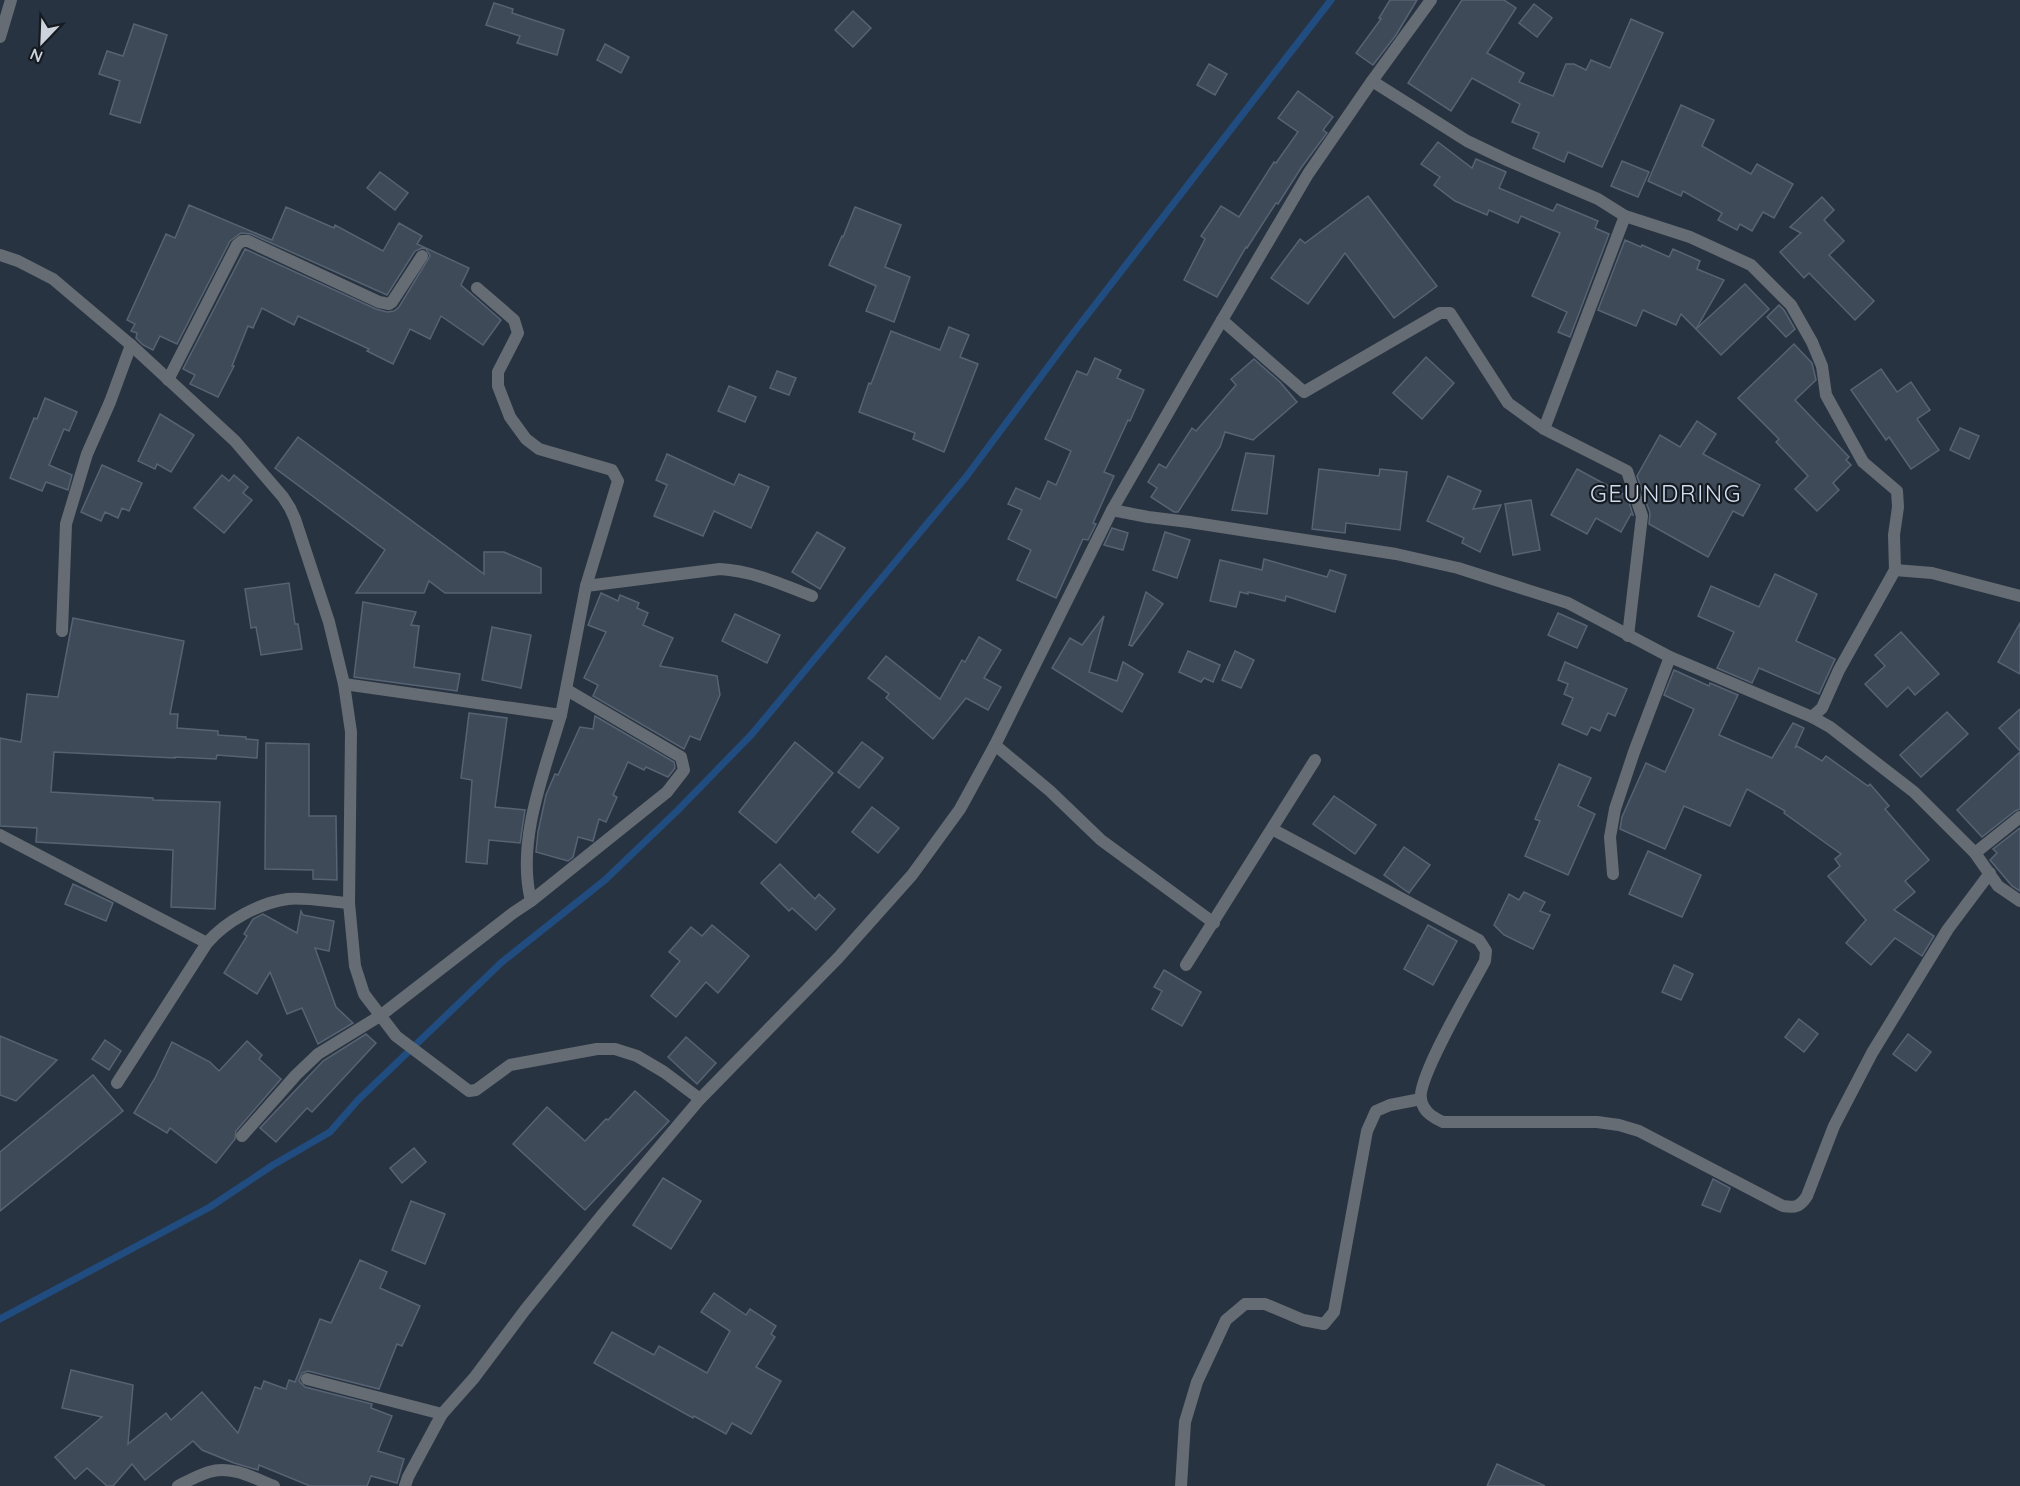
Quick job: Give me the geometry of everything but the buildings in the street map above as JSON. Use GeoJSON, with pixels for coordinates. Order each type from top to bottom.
{"type":"FeatureCollection","features":[{"type":"Feature","properties":{"kind":"street"},"geometry":{"type":"LineString","coordinates":[[0,37],[11,0]]}},
{"type":"Feature","properties":{"kind":"street"},"geometry":{"type":"LineString","coordinates":[[405,1486],[442,1414],[474,1378],[525,1310],[602,1215],[699,1099],[838,958],[912,875],[960,809],[995,745],[1112,510],[1222,320],[1308,174],[1431,0]]}},
{"type":"Feature","properties":{"kind":"street"},"geometry":{"type":"LineString","coordinates":[[1372,81],[1467,141],[1598,199],[1625,216],[1690,237],[1751,265],[1791,305],[1812,342],[1822,366],[1826,395],[1863,462],[1897,491],[1898,507],[1894,535],[1895,570],[1839,670],[1822,708],[1812,717]]}},
{"type":"Feature","properties":{"kind":"street"},"geometry":{"type":"LineString","coordinates":[[1544,429],[1625,216]]}},
{"type":"Feature","properties":{"kind":"street"},"geometry":{"type":"LineString","coordinates":[[168,380],[237,245],[242,241],[248,240],[379,302],[389,304],[422,256]]}},
{"type":"Feature","properties":{"kind":"street"},"geometry":{"type":"LineString","coordinates":[[0,255],[52,279],[131,345],[235,441],[290,508],[329,622],[344,684],[351,732],[349,903],[355,966],[364,994],[396,1036],[473,1091],[510,1065],[597,1049],[615,1049],[637,1056],[664,1072],[699,1099]]}},
{"type":"Feature","properties":{"kind":"street"},"geometry":{"type":"LineString","coordinates":[[477,288],[514,320],[517,327],[518,333],[498,372],[497,379],[510,417],[526,439],[539,449],[612,470],[618,481],[586,586],[567,690],[553,714],[528,844],[522,907]]}},
{"type":"Feature","properties":{"kind":"street"},"geometry":{"type":"LineString","coordinates":[[1222,320],[1304,392],[1440,313],[1450,313],[1508,403],[1544,429],[1627,471],[1642,516],[1628,636]]}},
{"type":"Feature","properties":{"kind":"street"},"geometry":{"type":"LineString","coordinates":[[62,631],[66,524],[87,454],[110,402],[131,345]]}},
{"type":"Feature","properties":{"kind":"street"},"geometry":{"type":"LineString","coordinates":[[1112,510],[1148,518],[1396,554],[1458,568],[1568,603],[1670,657],[1812,717],[1846,738],[1914,792],[1975,853],[1998,886],[2020,901]]}},
{"type":"Feature","properties":{"kind":"street"},"geometry":{"type":"LineString","coordinates":[[586,586],[720,569],[760,575],[812,596]]}},
{"type":"Feature","properties":{"kind":"street"},"geometry":{"type":"LineString","coordinates":[[1895,570],[1932,573],[2020,596]]}},
{"type":"Feature","properties":{"kind":"street"},"geometry":{"type":"LineString","coordinates":[[1613,874],[1610,837],[1615,809],[1670,657]]}},
{"type":"Feature","properties":{"kind":"street"},"geometry":{"type":"LineString","coordinates":[[344,684],[553,714]]}},
{"type":"Feature","properties":{"kind":"street"},"geometry":{"type":"LineString","coordinates":[[242,1136],[296,1075],[318,1054],[380,1016],[522,907],[667,792],[684,770],[681,757],[567,690]]}},
{"type":"Feature","properties":{"kind":"street"},"geometry":{"type":"LineString","coordinates":[[995,745],[1050,791],[1101,840],[1214,923]]}},
{"type":"Feature","properties":{"kind":"street"},"geometry":{"type":"LineString","coordinates":[[1186,965],[1315,760]]}},
{"type":"Feature","properties":{"kind":"street"},"geometry":{"type":"LineString","coordinates":[[1975,853],[2020,817]]}},
{"type":"Feature","properties":{"kind":"street"},"geometry":{"type":"LineString","coordinates":[[1272,830],[1479,940],[1486,951],[1485,961],[1421,1087],[1421,1099],[1431,1117],[1443,1122],[1597,1122],[1619,1125],[1639,1131],[1783,1206],[1793,1208],[1801,1206],[1807,1196],[1834,1126],[1872,1053],[1948,928],[1990,873]]}},
{"type":"Feature","properties":{"kind":"street"},"geometry":{"type":"LineString","coordinates":[[0,835],[207,943]]}},
{"type":"Feature","properties":{"kind":"street"},"geometry":{"type":"LineString","coordinates":[[117,1083],[207,943],[226,925],[251,911],[289,899],[349,903]]}},
{"type":"Feature","properties":{"kind":"street"},"geometry":{"type":"LineString","coordinates":[[1181,1486],[1185,1422],[1197,1382],[1226,1320],[1245,1305],[1265,1304],[1303,1320],[1324,1324],[1334,1312],[1367,1131],[1376,1111],[1390,1105],[1421,1099]]}},
{"type":"Feature","properties":{"kind":"street"},"geometry":{"type":"LineString","coordinates":[[307,1379],[442,1414]]}},
{"type":"Feature","properties":{"kind":"street"},"geometry":{"type":"LineString","coordinates":[[178,1486],[210,1471],[227,1470],[244,1473],[274,1486]]}},
{"type":"Feature","properties":{"kind":"waterway"},"geometry":{"type":"LineString","coordinates":[[0,1319],[210,1207],[273,1165],[330,1132],[358,1100],[502,962],[605,880],[678,810],[752,734],[966,477],[1071,336],[1331,0]]}},
{"type":"Feature","properties":{"kind":"district","name":"GEUNDRING"},"geometry":{"type":"Point","coordinates":[1666,493]}}]}
